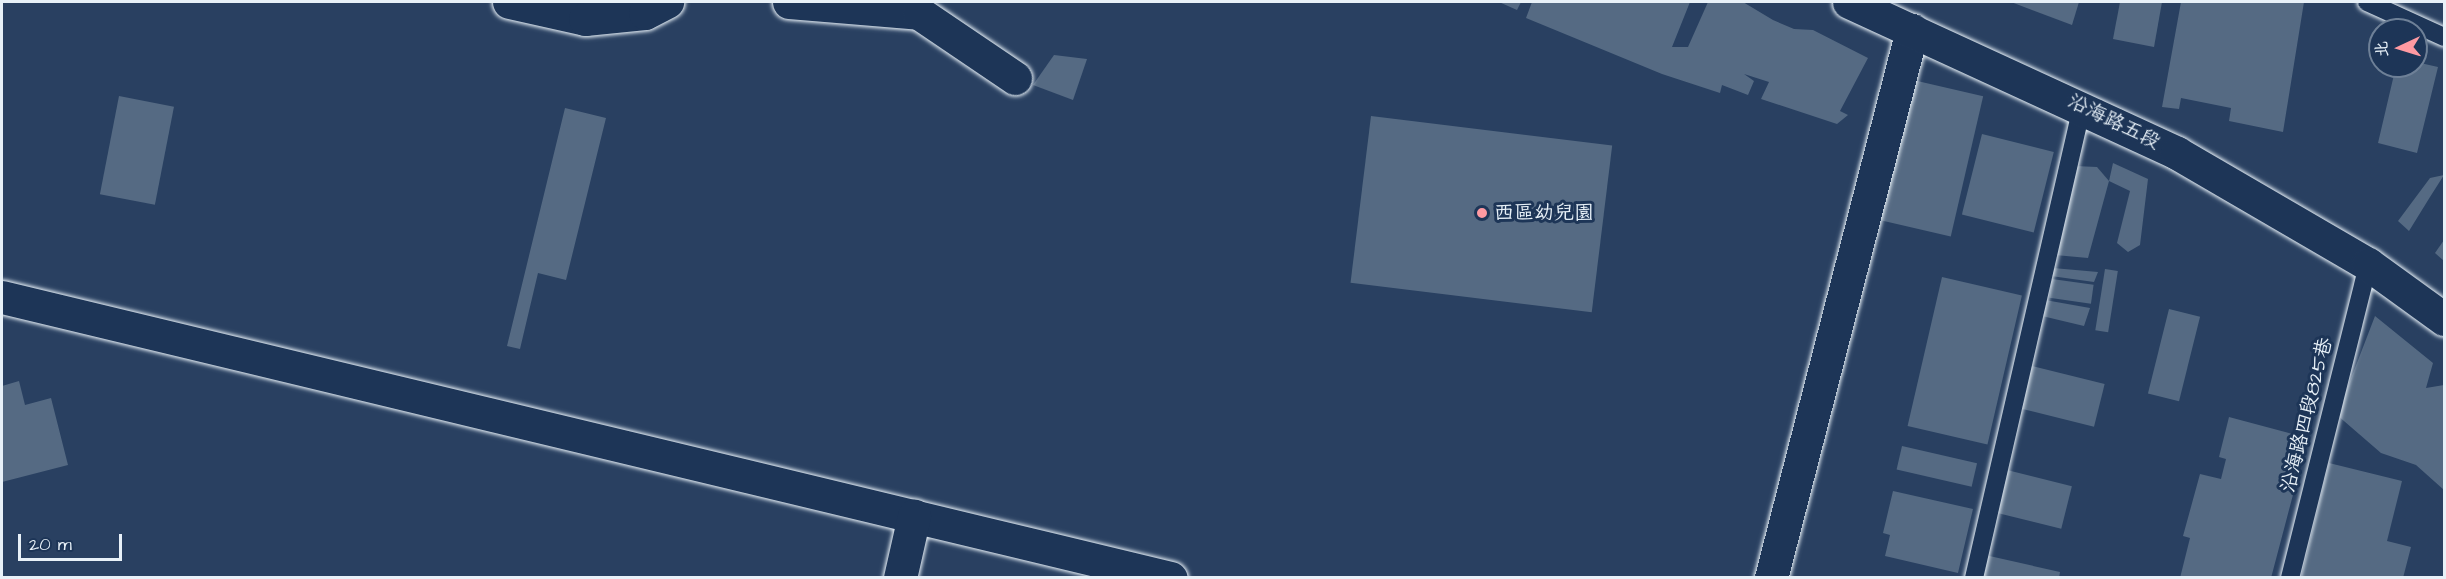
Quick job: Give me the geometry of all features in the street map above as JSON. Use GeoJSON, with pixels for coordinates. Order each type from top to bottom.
{"type":"FeatureCollection","features":[{"type":"Feature","properties":{"kind":"street"},"geometry":{"type":"LineString","coordinates":[[509,2],[585,19],[645,13],[667,2]]}},
{"type":"Feature","properties":{"kind":"street"},"geometry":{"type":"LineString","coordinates":[[789,2],[919,13],[1015,78]]}},
{"type":"Feature","properties":{"kind":"street","name":"沿海路五段"},"geometry":{"type":"LineString","coordinates":[[1849,2],[2082,105],[2177,153],[2368,264],[2445,319]]}},
{"type":"Feature","properties":{"kind":"street"},"geometry":{"type":"LineString","coordinates":[[1771,578],[1912,30]]}},
{"type":"Feature","properties":{"kind":"street"},"geometry":{"type":"LineString","coordinates":[[2,297],[914,516],[1115,571],[1171,578]]}},
{"type":"Feature","properties":{"kind":"street"},"geometry":{"type":"LineString","coordinates":[[900,578],[914,516]]}},
{"type":"Feature","properties":{"kind":"lane"},"geometry":{"type":"LineString","coordinates":[[2367,2],[2445,37]]}},
{"type":"Feature","properties":{"kind":"lane"},"geometry":{"type":"LineString","coordinates":[[1974,578],[2082,105]]}},
{"type":"Feature","properties":{"kind":"lane","name":"沿海路四段825巷"},"geometry":{"type":"LineString","coordinates":[[2290,578],[2368,264]]}},
{"type":"Feature","properties":{"kind":"building"},"geometry":{"type":"Polygon","coordinates":[[[1499,2],[1521,2],[1517,10],[1499,2]]]}},
{"type":"Feature","properties":{"kind":"building"},"geometry":{"type":"Polygon","coordinates":[[[1532,2],[1690,2],[1672,47],[1688,47],[1708,2],[1743,2],[1773,20],[1794,29],[1813,30],[1868,58],[1840,111],[1848,115],[1837,124],[1761,99],[1769,82],[1744,74],[1754,81],[1748,95],[1722,85],[1720,93],[1662,74],[1526,18],[1532,2]]]}},
{"type":"Feature","properties":{"kind":"building"},"geometry":{"type":"Polygon","coordinates":[[[2011,2],[2079,2],[2072,25],[2011,2]]]}},
{"type":"Feature","properties":{"kind":"building"},"geometry":{"type":"Polygon","coordinates":[[[2120,2],[2162,2],[2154,47],[2113,39],[2120,2]]]}},
{"type":"Feature","properties":{"kind":"building"},"geometry":{"type":"Polygon","coordinates":[[[2181,2],[2304,2],[2283,132],[2229,121],[2231,108],[2181,98],[2179,109],[2162,107],[2181,2]]]}},
{"type":"Feature","properties":{"kind":"building"},"geometry":{"type":"Polygon","coordinates":[[[1054,55],[1087,59],[1073,100],[1033,85],[1054,55]]]}},
{"type":"Feature","properties":{"kind":"building"},"geometry":{"type":"Polygon","coordinates":[[[2428,65],[2438,67],[2417,153],[2378,143],[2393,78],[2428,78],[2428,65]]]}},
{"type":"Feature","properties":{"kind":"building"},"geometry":{"type":"Polygon","coordinates":[[[1913,80],[1983,96],[1951,237],[1881,220],[1913,80]]]}},
{"type":"Feature","properties":{"kind":"building"},"geometry":{"type":"Polygon","coordinates":[[[119,96],[174,107],[155,205],[100,194],[119,96]]]}},
{"type":"Feature","properties":{"kind":"building"},"geometry":{"type":"Polygon","coordinates":[[[565,108],[606,118],[566,280],[538,273],[520,349],[507,346],[565,108]]]}},
{"type":"Feature","properties":{"kind":"building","name":"西區幼兒園"},"geometry":{"type":"Polygon","coordinates":[[[1371,116],[1612,146],[1592,312],[1351,283],[1371,116]]]}},
{"type":"Feature","properties":{"kind":"building"},"geometry":{"type":"Polygon","coordinates":[[[1982,134],[2054,152],[2034,232],[1962,215],[1982,134]]]}},
{"type":"Feature","properties":{"kind":"building"},"geometry":{"type":"Polygon","coordinates":[[[2113,163],[2148,179],[2140,245],[2128,252],[2117,243],[2130,191],[2109,181],[2113,163]]]}},
{"type":"Feature","properties":{"kind":"building"},"geometry":{"type":"Polygon","coordinates":[[[2075,166],[2097,167],[2109,181],[2088,258],[2055,255],[2075,166]]]}},
{"type":"Feature","properties":{"kind":"building"},"geometry":{"type":"Polygon","coordinates":[[[2444,175],[2409,231],[2398,221],[2430,178],[2444,175]]]}},
{"type":"Feature","properties":{"kind":"building"},"geometry":{"type":"Polygon","coordinates":[[[2444,240],[2444,261],[2435,253],[2444,240]]]}},
{"type":"Feature","properties":{"kind":"building"},"geometry":{"type":"Polygon","coordinates":[[[2053,268],[2098,272],[2094,282],[2051,276],[2053,268]]]}},
{"type":"Feature","properties":{"kind":"building"},"geometry":{"type":"Polygon","coordinates":[[[2105,269],[2118,271],[2108,332],[2095,330],[2105,269]]]}},
{"type":"Feature","properties":{"kind":"building"},"geometry":{"type":"Polygon","coordinates":[[[1942,277],[2022,295],[1987,445],[1908,426],[1942,277]]]}},
{"type":"Feature","properties":{"kind":"building"},"geometry":{"type":"Polygon","coordinates":[[[2052,279],[2094,285],[2091,304],[2049,298],[2052,279]]]}},
{"type":"Feature","properties":{"kind":"building"},"geometry":{"type":"Polygon","coordinates":[[[2045,300],[2090,308],[2084,326],[2042,316],[2045,300]]]}},
{"type":"Feature","properties":{"kind":"building"},"geometry":{"type":"Polygon","coordinates":[[[2169,309],[2200,317],[2179,401],[2148,393],[2169,309]]]}},
{"type":"Feature","properties":{"kind":"building"},"geometry":{"type":"Polygon","coordinates":[[[2375,316],[2433,363],[2426,388],[2444,385],[2444,490],[2416,465],[2381,453],[2337,415],[2375,316]]]}},
{"type":"Feature","properties":{"kind":"building"},"geometry":{"type":"Polygon","coordinates":[[[2028,365],[2105,384],[2094,427],[2017,408],[2028,365]]]}},
{"type":"Feature","properties":{"kind":"building"},"geometry":{"type":"Polygon","coordinates":[[[19,381],[25,405],[51,398],[68,465],[2,482],[2,386],[19,381]]]}},
{"type":"Feature","properties":{"kind":"building"},"geometry":{"type":"Polygon","coordinates":[[[2229,417],[2308,438],[2271,578],[2180,578],[2190,538],[2183,536],[2200,474],[2221,479],[2226,459],[2219,457],[2229,417]]]}},
{"type":"Feature","properties":{"kind":"building"},"geometry":{"type":"Polygon","coordinates":[[[1902,446],[1977,463],[1972,487],[1897,469],[1902,446]]]}},
{"type":"Feature","properties":{"kind":"building"},"geometry":{"type":"Polygon","coordinates":[[[2329,463],[2402,481],[2387,541],[2411,547],[2403,578],[2301,578],[2329,463]]]}},
{"type":"Feature","properties":{"kind":"building"},"geometry":{"type":"Polygon","coordinates":[[[2003,469],[2072,486],[2061,529],[1992,512],[2003,469]]]}},
{"type":"Feature","properties":{"kind":"building"},"geometry":{"type":"Polygon","coordinates":[[[1893,491],[1973,509],[1958,573],[1885,556],[1890,535],[1883,533],[1893,491]]]}},
{"type":"Feature","properties":{"kind":"building"},"geometry":{"type":"Polygon","coordinates":[[[1985,555],[2060,572],[2059,578],[1981,578],[1985,555]]]}},
{"type":"Feature","properties":{"kind":"place","name":"西區幼兒園"},"geometry":{"type":"Point","coordinates":[1482,213]}}]}
